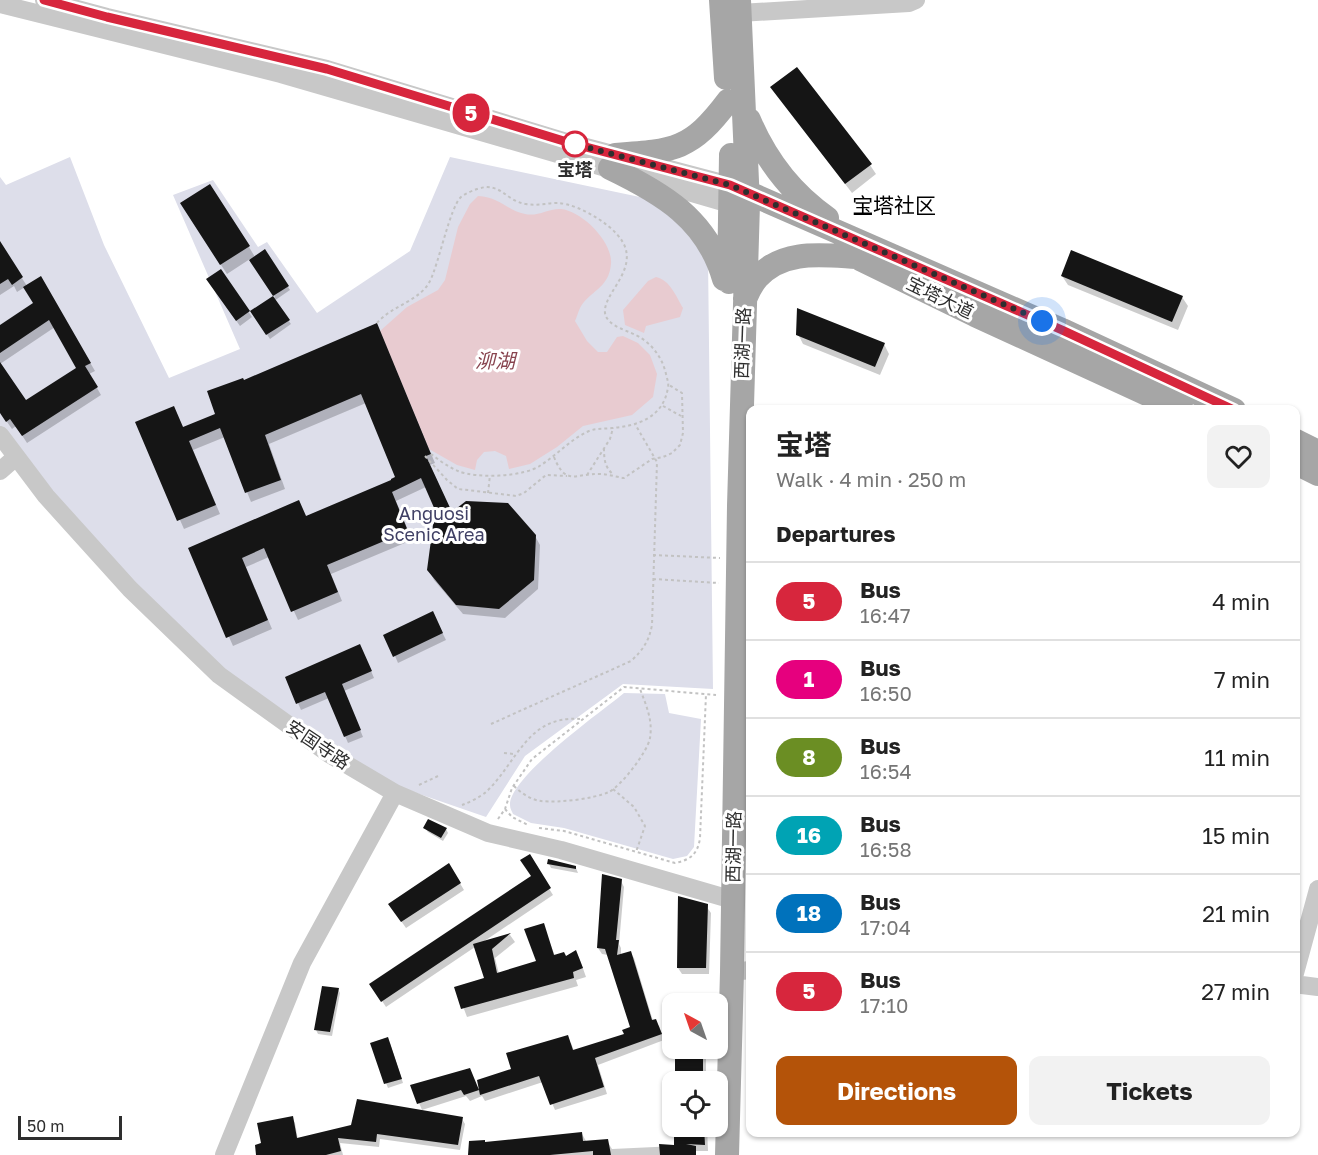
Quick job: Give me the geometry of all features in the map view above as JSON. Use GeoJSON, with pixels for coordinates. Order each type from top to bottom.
{"type":"FeatureCollection","features":[{"type":"Feature","properties":{"kind":"main road","name":"西湖一路"},"geometry":{"type":"LineString","coordinates":[[717,993],[726,898],[737,588],[739,198],[733,4]]}},
{"type":"Feature","properties":{"kind":"main road"},"geometry":{"type":"LineString","coordinates":[[612,161],[687,143],[736,104],[760,146],[787,184],[860,250]]}},
{"type":"Feature","properties":{"kind":"main road"},"geometry":{"type":"LineString","coordinates":[[612,161],[677,206],[703,233],[737,297],[776,262],[807,255],[860,250]]}},
{"type":"Feature","properties":{"kind":"main road","name":"宝塔大道"},"geometry":{"type":"LineString","coordinates":[[739,198],[860,250],[1062,330],[1223,405]]}},
{"type":"Feature","properties":{"kind":"main road","name":"宝塔大道"},"geometry":{"type":"LineString","coordinates":[[860,250],[975,315],[1171,405]]}},
{"type":"Feature","properties":{"kind":"main road","name":"西湖一路"},"geometry":{"type":"LineString","coordinates":[[727,1155],[741,971],[726,898],[714,695],[724,583],[737,297]]}},
{"type":"Feature","properties":{"kind":"main road"},"geometry":{"type":"LineString","coordinates":[[1300,443],[1318,452]]}},
{"type":"Feature","properties":{"kind":"main road"},"geometry":{"type":"LineString","coordinates":[[1300,465],[1318,474]]}},
{"type":"Feature","properties":{"kind":"main road"},"geometry":{"type":"LineString","coordinates":[[712,1155],[713,1137]]}},
{"type":"Feature","properties":{"kind":"street","name":"宝塔大道"},"geometry":{"type":"LineString","coordinates":[[44,0],[327,69],[567,142],[612,161]]}},
{"type":"Feature","properties":{"kind":"street"},"geometry":{"type":"LineString","coordinates":[[733,4],[909,3],[916,0]]}},
{"type":"Feature","properties":{"kind":"street","name":"宝塔大道"},"geometry":{"type":"LineString","coordinates":[[0,4],[282,74],[612,161],[739,198]]}},
{"type":"Feature","properties":{"kind":"street","name":"安国寺路"},"geometry":{"type":"LineString","coordinates":[[0,435],[46,496],[130,589],[219,675],[329,754],[395,793],[488,833],[561,850],[726,898]]}},
{"type":"Feature","properties":{"kind":"street"},"geometry":{"type":"LineString","coordinates":[[0,471],[16,457]]}},
{"type":"Feature","properties":{"kind":"street"},"geometry":{"type":"LineString","coordinates":[[224,1155],[302,963],[395,793]]}},
{"type":"Feature","properties":{"kind":"street"},"geometry":{"type":"LineString","coordinates":[[1300,955],[1318,889]]}},
{"type":"Feature","properties":{"kind":"street"},"geometry":{"type":"LineString","coordinates":[[1300,985],[1318,987]]}},
{"type":"Feature","properties":{"kind":"path"},"geometry":{"type":"LineString","coordinates":[[377,323],[388,312],[419,294],[429,284],[459,199],[466,193],[478,189],[488,186],[495,187],[516,201],[525,204],[560,203],[584,211],[598,219],[620,238],[626,247],[627,258],[622,276],[605,313],[609,321],[642,338],[655,350],[664,365],[669,386],[663,406],[651,417],[635,424],[595,429],[579,436],[540,467],[522,474],[459,471],[431,454]]}},
{"type":"Feature","properties":{"kind":"path"},"geometry":{"type":"LineString","coordinates":[[425,456],[458,489],[488,493],[516,496],[524,493],[546,475],[602,474],[624,478],[644,464],[672,453],[680,445],[683,433],[682,393],[669,386]]}},
{"type":"Feature","properties":{"kind":"path"},"geometry":{"type":"LineString","coordinates":[[663,406],[682,417]]}},
{"type":"Feature","properties":{"kind":"path"},"geometry":{"type":"LineString","coordinates":[[491,724],[631,661],[642,651],[650,638],[656,458],[635,424]]}},
{"type":"Feature","properties":{"kind":"path"},"geometry":{"type":"LineString","coordinates":[[586,475],[610,439],[613,428]]}},
{"type":"Feature","properties":{"kind":"path"},"geometry":{"type":"LineString","coordinates":[[604,448],[604,461],[608,470],[618,477]]}},
{"type":"Feature","properties":{"kind":"path"},"geometry":{"type":"LineString","coordinates":[[553,456],[563,473],[570,476]]}},
{"type":"Feature","properties":{"kind":"path"},"geometry":{"type":"LineString","coordinates":[[488,493],[490,474]]}},
{"type":"Feature","properties":{"kind":"path"},"geometry":{"type":"LineString","coordinates":[[654,555],[725,558]]}},
{"type":"Feature","properties":{"kind":"path"},"geometry":{"type":"LineString","coordinates":[[653,579],[724,583]]}},
{"type":"Feature","properties":{"kind":"path"},"geometry":{"type":"LineString","coordinates":[[488,833],[505,809],[514,786],[532,759],[624,687],[714,695],[699,848],[685,861],[675,863],[564,831],[532,827],[512,817],[505,809]]}},
{"type":"Feature","properties":{"kind":"path"},"geometry":{"type":"LineString","coordinates":[[514,786],[528,797],[540,801],[574,800],[613,789],[645,753],[650,738],[649,713],[640,689]]}},
{"type":"Feature","properties":{"kind":"path"},"geometry":{"type":"LineString","coordinates":[[443,813],[486,793],[514,754],[528,739],[563,717],[582,719]]}},
{"type":"Feature","properties":{"kind":"path"},"geometry":{"type":"LineString","coordinates":[[504,753],[514,754]]}},
{"type":"Feature","properties":{"kind":"path"},"geometry":{"type":"LineString","coordinates":[[613,789],[634,807],[645,826],[636,852]]}},
{"type":"Feature","properties":{"kind":"green space","name":"Anguosi Scenic Area"},"geometry":{"type":"Polygon","coordinates":[[[70,157],[104,245],[169,378],[240,349],[173,195],[213,180],[258,247],[267,242],[317,313],[410,251],[450,157],[654,200],[689,226],[708,258],[713,689],[623,684],[525,756],[486,817],[399,787],[330,748],[221,668],[133,584],[52,494],[0,426],[0,177],[6,185],[70,157]]]}},
{"type":"Feature","properties":{"kind":"green space"},"geometry":{"type":"Polygon","coordinates":[[[624,693],[665,694],[669,713],[701,719],[694,847],[687,856],[673,859],[564,828],[531,823],[513,814],[511,809],[514,793],[524,778],[578,729],[624,693]]]}},
{"type":"Feature","properties":{"kind":"water","name":"泖湖"},"geometry":{"type":"Polygon","coordinates":[[[478,196],[498,201],[525,214],[561,209],[587,221],[602,237],[610,255],[611,264],[607,279],[584,302],[575,321],[587,341],[598,352],[607,352],[617,337],[623,336],[638,343],[650,355],[657,374],[653,397],[632,415],[583,426],[557,447],[530,464],[509,469],[506,456],[495,451],[484,452],[477,460],[475,470],[457,465],[429,449],[380,331],[407,307],[438,290],[445,280],[458,227],[470,204],[478,196]]]}},
{"type":"Feature","properties":{"kind":"water"},"geometry":{"type":"Polygon","coordinates":[[[656,277],[669,285],[683,308],[680,317],[646,326],[644,333],[625,325],[623,310],[648,281],[656,277]]]}},
{"type":"Feature","properties":{"kind":"building"},"geometry":{"type":"Polygon","coordinates":[[[797,67],[872,164],[845,184],[770,87],[797,67]]]}},
{"type":"Feature","properties":{"kind":"building"},"geometry":{"type":"Polygon","coordinates":[[[210,184],[250,246],[220,265],[180,203],[210,184]]]}},
{"type":"Feature","properties":{"kind":"building"},"geometry":{"type":"Polygon","coordinates":[[[0,241],[23,277],[12,285],[8,279],[0,284],[0,241]]]}},
{"type":"Feature","properties":{"kind":"building"},"geometry":{"type":"Polygon","coordinates":[[[265,249],[289,286],[273,296],[249,260],[265,249]]]}},
{"type":"Feature","properties":{"kind":"building"},"geometry":{"type":"Polygon","coordinates":[[[1071,250],[1183,296],[1172,322],[1061,276],[1071,250]]]}},
{"type":"Feature","properties":{"kind":"building"},"geometry":{"type":"Polygon","coordinates":[[[221,269],[250,311],[236,321],[206,279],[221,269]]]}},
{"type":"Feature","properties":{"kind":"building"},"geometry":{"type":"Polygon","coordinates":[[[41,276],[91,363],[85,366],[98,387],[22,436],[10,419],[6,422],[0,413],[0,362],[26,400],[76,368],[49,320],[0,353],[0,325],[33,303],[23,287],[41,276]]]}},
{"type":"Feature","properties":{"kind":"building"},"geometry":{"type":"Polygon","coordinates":[[[273,296],[290,320],[266,335],[250,311],[273,296]]]}},
{"type":"Feature","properties":{"kind":"building"},"geometry":{"type":"Polygon","coordinates":[[[797,308],[885,343],[875,367],[796,335],[797,308]]]}},
{"type":"Feature","properties":{"kind":"building"},"geometry":{"type":"Polygon","coordinates":[[[377,323],[431,454],[426,456],[452,512],[466,501],[508,503],[536,535],[534,580],[499,609],[456,605],[427,570],[435,510],[421,478],[392,492],[408,531],[327,565],[338,592],[291,612],[264,548],[242,558],[268,620],[226,638],[188,548],[299,500],[306,516],[395,477],[361,394],[265,435],[281,480],[245,493],[220,428],[189,441],[216,505],[177,521],[135,422],[174,406],[183,427],[215,414],[207,391],[243,378],[244,380],[377,323]]]}},
{"type":"Feature","properties":{"kind":"building"},"geometry":{"type":"Polygon","coordinates":[[[433,611],[443,633],[393,657],[383,635],[433,611]]]}},
{"type":"Feature","properties":{"kind":"building"},"geometry":{"type":"Polygon","coordinates":[[[360,644],[372,671],[342,684],[361,730],[344,737],[325,692],[296,704],[285,677],[360,644]]]}},
{"type":"Feature","properties":{"kind":"building"},"geometry":{"type":"Polygon","coordinates":[[[428,819],[447,828],[441,838],[423,828],[428,819]]]}},
{"type":"Feature","properties":{"kind":"building"},"geometry":{"type":"Polygon","coordinates":[[[530,854],[551,888],[381,1002],[369,984],[531,876],[520,860],[530,854]]]}},
{"type":"Feature","properties":{"kind":"building"},"geometry":{"type":"Polygon","coordinates":[[[548,859],[576,866],[576,869],[547,864],[548,859]]]}},
{"type":"Feature","properties":{"kind":"building"},"geometry":{"type":"Polygon","coordinates":[[[449,863],[461,883],[401,922],[388,904],[449,863]]]}},
{"type":"Feature","properties":{"kind":"building"},"geometry":{"type":"Polygon","coordinates":[[[602,874],[622,879],[616,940],[619,940],[617,955],[631,951],[652,1020],[656,1019],[662,1034],[595,1058],[604,1087],[550,1105],[539,1076],[480,1095],[477,1080],[511,1069],[506,1053],[568,1035],[573,1050],[624,1034],[622,1030],[630,1027],[605,949],[597,948],[602,874]]]}},
{"type":"Feature","properties":{"kind":"building"},"geometry":{"type":"Polygon","coordinates":[[[678,896],[708,904],[706,968],[677,968],[678,896]]]}},
{"type":"Feature","properties":{"kind":"building"},"geometry":{"type":"Polygon","coordinates":[[[544,923],[554,955],[564,952],[566,956],[576,950],[583,968],[573,972],[574,978],[461,1009],[454,987],[484,978],[473,944],[511,933],[492,949],[497,973],[536,961],[524,929],[544,923]]]}},
{"type":"Feature","properties":{"kind":"building"},"geometry":{"type":"Polygon","coordinates":[[[322,986],[339,988],[330,1032],[314,1030],[322,986]]]}},
{"type":"Feature","properties":{"kind":"building"},"geometry":{"type":"Polygon","coordinates":[[[388,1037],[402,1079],[384,1084],[370,1043],[388,1037]]]}},
{"type":"Feature","properties":{"kind":"building"},"geometry":{"type":"Polygon","coordinates":[[[675,1059],[703,1059],[703,1071],[675,1071],[675,1059]]]}},
{"type":"Feature","properties":{"kind":"building"},"geometry":{"type":"Polygon","coordinates":[[[470,1068],[479,1090],[464,1095],[461,1090],[417,1104],[410,1085],[470,1068]]]}},
{"type":"Feature","properties":{"kind":"building"},"geometry":{"type":"Polygon","coordinates":[[[357,1099],[463,1117],[458,1145],[377,1134],[376,1142],[338,1138],[341,1151],[326,1155],[256,1155],[255,1145],[261,1143],[257,1123],[293,1116],[297,1138],[351,1125],[357,1099]]]}},
{"type":"Feature","properties":{"kind":"building"},"geometry":{"type":"Polygon","coordinates":[[[582,1132],[583,1141],[608,1139],[611,1155],[593,1155],[593,1151],[550,1155],[468,1155],[469,1141],[485,1140],[485,1142],[582,1132]]]}},
{"type":"Feature","properties":{"kind":"building"},"geometry":{"type":"Polygon","coordinates":[[[674,1137],[705,1137],[705,1145],[686,1144],[696,1146],[696,1155],[660,1155],[659,1144],[674,1145],[674,1137]]]}},
{"type":"Feature","properties":{"kind":"bus line","name":"5"},"geometry":{"type":"LineString","coordinates":[[44,0],[327,69],[567,142],[730,185],[1062,330],[1224,405]]}},
{"type":"Feature","properties":{"kind":"place","name":"宝塔"},"geometry":{"type":"Point","coordinates":[575,144]}},
{"type":"Feature","properties":{"kind":"district","name":"宝塔社区"},"geometry":{"type":"Point","coordinates":[894,206]}},
{"type":"Feature","properties":{"kind":"route"},"geometry":{"type":"LineString","coordinates":[[575,144],[567,142],[730,185],[1042,321]]}}]}
